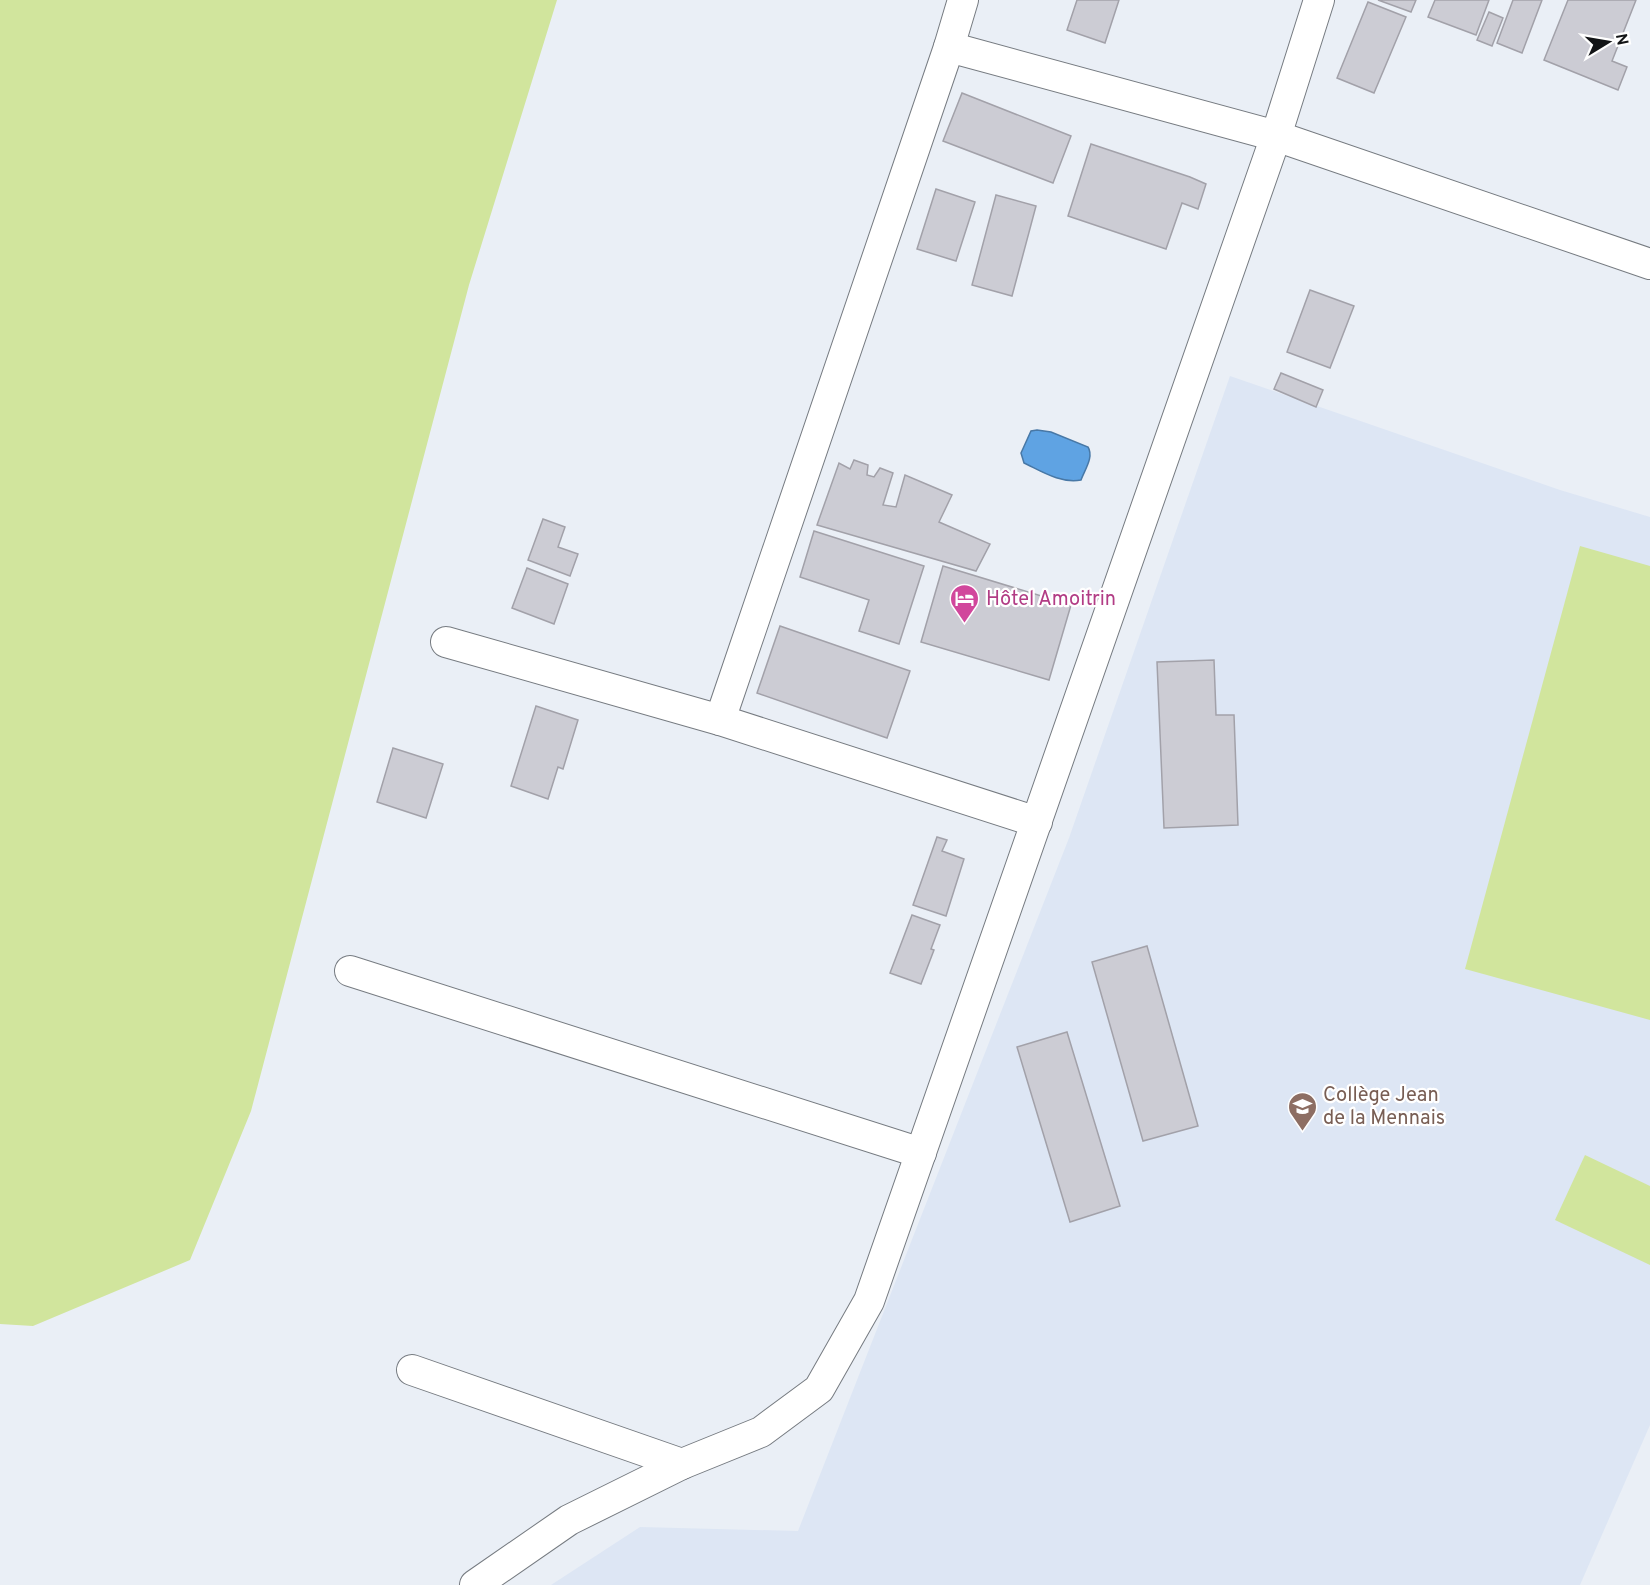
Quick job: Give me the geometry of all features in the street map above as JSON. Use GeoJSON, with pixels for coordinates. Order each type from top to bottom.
{"type":"FeatureCollection","features":[{"type":"Feature","properties":{"kind":"street"},"geometry":{"type":"LineString","coordinates":[[720,720],[963,0]]}},
{"type":"Feature","properties":{"kind":"street"},"geometry":{"type":"LineString","coordinates":[[475,1585],[569,1520],[682,1464],[761,1432],[819,1389],[869,1301],[1276,136],[1319,0]]}},
{"type":"Feature","properties":{"kind":"street"},"geometry":{"type":"LineString","coordinates":[[949,47],[1276,136],[1650,264]]}},
{"type":"Feature","properties":{"kind":"street"},"geometry":{"type":"LineString","coordinates":[[446,642],[720,720],[1037,822]]}},
{"type":"Feature","properties":{"kind":"street"},"geometry":{"type":"LineString","coordinates":[[350,971],[921,1153]]}},
{"type":"Feature","properties":{"kind":"street"},"geometry":{"type":"LineString","coordinates":[[412,1370],[682,1464]]}},
{"type":"Feature","properties":{"kind":"shaded area","name":"Collège Jean de la Mennais"},"geometry":{"type":"Polygon","coordinates":[[[1230,376],[1560,490],[1650,517],[1650,1425],[1580,1585],[551,1585],[640,1527],[798,1531],[1069,838],[1230,376]]]}},
{"type":"Feature","properties":{"kind":"green space"},"geometry":{"type":"Polygon","coordinates":[[[0,0],[557,0],[469,285],[251,1111],[190,1260],[33,1326],[0,1324],[0,0]]]}},
{"type":"Feature","properties":{"kind":"green space"},"geometry":{"type":"Polygon","coordinates":[[[1580,546],[1650,566],[1650,1020],[1465,969],[1580,546]]]}},
{"type":"Feature","properties":{"kind":"green space"},"geometry":{"type":"Polygon","coordinates":[[[1585,1155],[1650,1186],[1650,1265],[1555,1220],[1585,1155]]]}},
{"type":"Feature","properties":{"kind":"water"},"geometry":{"type":"Polygon","coordinates":[[[1031,431],[1051,432],[1088,447],[1090,455],[1081,480],[1059,478],[1024,463],[1021,453],[1031,431]]]}},
{"type":"Feature","properties":{"kind":"building"},"geometry":{"type":"Polygon","coordinates":[[[1077,0],[1119,0],[1105,43],[1067,30],[1077,0]]]}},
{"type":"Feature","properties":{"kind":"building"},"geometry":{"type":"Polygon","coordinates":[[[1378,0],[1416,0],[1411,12],[1378,0]]]}},
{"type":"Feature","properties":{"kind":"building"},"geometry":{"type":"Polygon","coordinates":[[[1435,0],[1489,0],[1476,35],[1428,17],[1435,0]]]}},
{"type":"Feature","properties":{"kind":"building"},"geometry":{"type":"Polygon","coordinates":[[[1513,0],[1542,0],[1522,53],[1497,43],[1513,0]]]}},
{"type":"Feature","properties":{"kind":"building"},"geometry":{"type":"Polygon","coordinates":[[[1568,0],[1636,0],[1612,61],[1627,67],[1618,90],[1544,60],[1568,0]]]}},
{"type":"Feature","properties":{"kind":"building"},"geometry":{"type":"Polygon","coordinates":[[[1368,2],[1406,17],[1374,93],[1337,78],[1368,2]]]}},
{"type":"Feature","properties":{"kind":"building"},"geometry":{"type":"Polygon","coordinates":[[[1489,12],[1503,18],[1492,46],[1477,40],[1489,12]]]}},
{"type":"Feature","properties":{"kind":"building"},"geometry":{"type":"Polygon","coordinates":[[[962,93],[1071,136],[1053,183],[943,141],[962,93]]]}},
{"type":"Feature","properties":{"kind":"building"},"geometry":{"type":"Polygon","coordinates":[[[1091,144],[1206,184],[1198,209],[1182,203],[1166,249],[1068,216],[1091,144]]]}},
{"type":"Feature","properties":{"kind":"building"},"geometry":{"type":"Polygon","coordinates":[[[936,189],[975,202],[956,261],[917,249],[936,189]]]}},
{"type":"Feature","properties":{"kind":"building"},"geometry":{"type":"Polygon","coordinates":[[[996,195],[1036,206],[1012,296],[972,285],[996,195]]]}},
{"type":"Feature","properties":{"kind":"building"},"geometry":{"type":"Polygon","coordinates":[[[1310,290],[1354,306],[1330,368],[1287,352],[1310,290]]]}},
{"type":"Feature","properties":{"kind":"building"},"geometry":{"type":"Polygon","coordinates":[[[1281,373],[1323,390],[1316,407],[1274,389],[1281,373]]]}},
{"type":"Feature","properties":{"kind":"building"},"geometry":{"type":"Polygon","coordinates":[[[854,460],[868,465],[867,475],[874,477],[880,468],[893,473],[883,505],[896,507],[905,475],[952,495],[939,522],[990,544],[976,571],[817,525],[839,463],[850,469],[854,460]]]}},
{"type":"Feature","properties":{"kind":"building"},"geometry":{"type":"Polygon","coordinates":[[[543,519],[565,527],[558,547],[578,554],[570,576],[528,560],[543,519]]]}},
{"type":"Feature","properties":{"kind":"building"},"geometry":{"type":"Polygon","coordinates":[[[814,531],[924,566],[899,644],[859,631],[869,600],[800,577],[814,531]]]}},
{"type":"Feature","properties":{"kind":"building"},"geometry":{"type":"Polygon","coordinates":[[[943,566],[1071,605],[1049,680],[921,642],[943,566]]]}},
{"type":"Feature","properties":{"kind":"building"},"geometry":{"type":"Polygon","coordinates":[[[527,568],[568,584],[554,624],[512,608],[527,568]]]}},
{"type":"Feature","properties":{"kind":"building"},"geometry":{"type":"Polygon","coordinates":[[[780,626],[910,671],[887,738],[757,693],[780,626]]]}},
{"type":"Feature","properties":{"kind":"building"},"geometry":{"type":"Polygon","coordinates":[[[1214,660],[1216,715],[1234,715],[1238,825],[1164,828],[1157,662],[1214,660]]]}},
{"type":"Feature","properties":{"kind":"building"},"geometry":{"type":"Polygon","coordinates":[[[536,706],[578,720],[563,769],[558,767],[548,799],[511,786],[536,706]]]}},
{"type":"Feature","properties":{"kind":"building"},"geometry":{"type":"Polygon","coordinates":[[[393,748],[443,764],[426,818],[377,802],[393,748]]]}},
{"type":"Feature","properties":{"kind":"building"},"geometry":{"type":"Polygon","coordinates":[[[937,837],[947,840],[942,851],[964,859],[946,916],[913,905],[937,837]]]}},
{"type":"Feature","properties":{"kind":"building"},"geometry":{"type":"Polygon","coordinates":[[[912,915],[940,925],[931,949],[934,950],[921,984],[890,973],[912,915]]]}},
{"type":"Feature","properties":{"kind":"building"},"geometry":{"type":"Polygon","coordinates":[[[1147,946],[1198,1126],[1143,1141],[1092,962],[1147,946]]]}},
{"type":"Feature","properties":{"kind":"building"},"geometry":{"type":"Polygon","coordinates":[[[1067,1032],[1120,1206],[1070,1222],[1017,1047],[1067,1032]]]}},
{"type":"Feature","properties":{"kind":"place","name":"Hôtel Amoitrin"},"geometry":{"type":"Point","coordinates":[965,624]}},
{"type":"Feature","properties":{"kind":"place","name":"Collège Jean de la Mennais"},"geometry":{"type":"Point","coordinates":[1302,1132]}}]}
